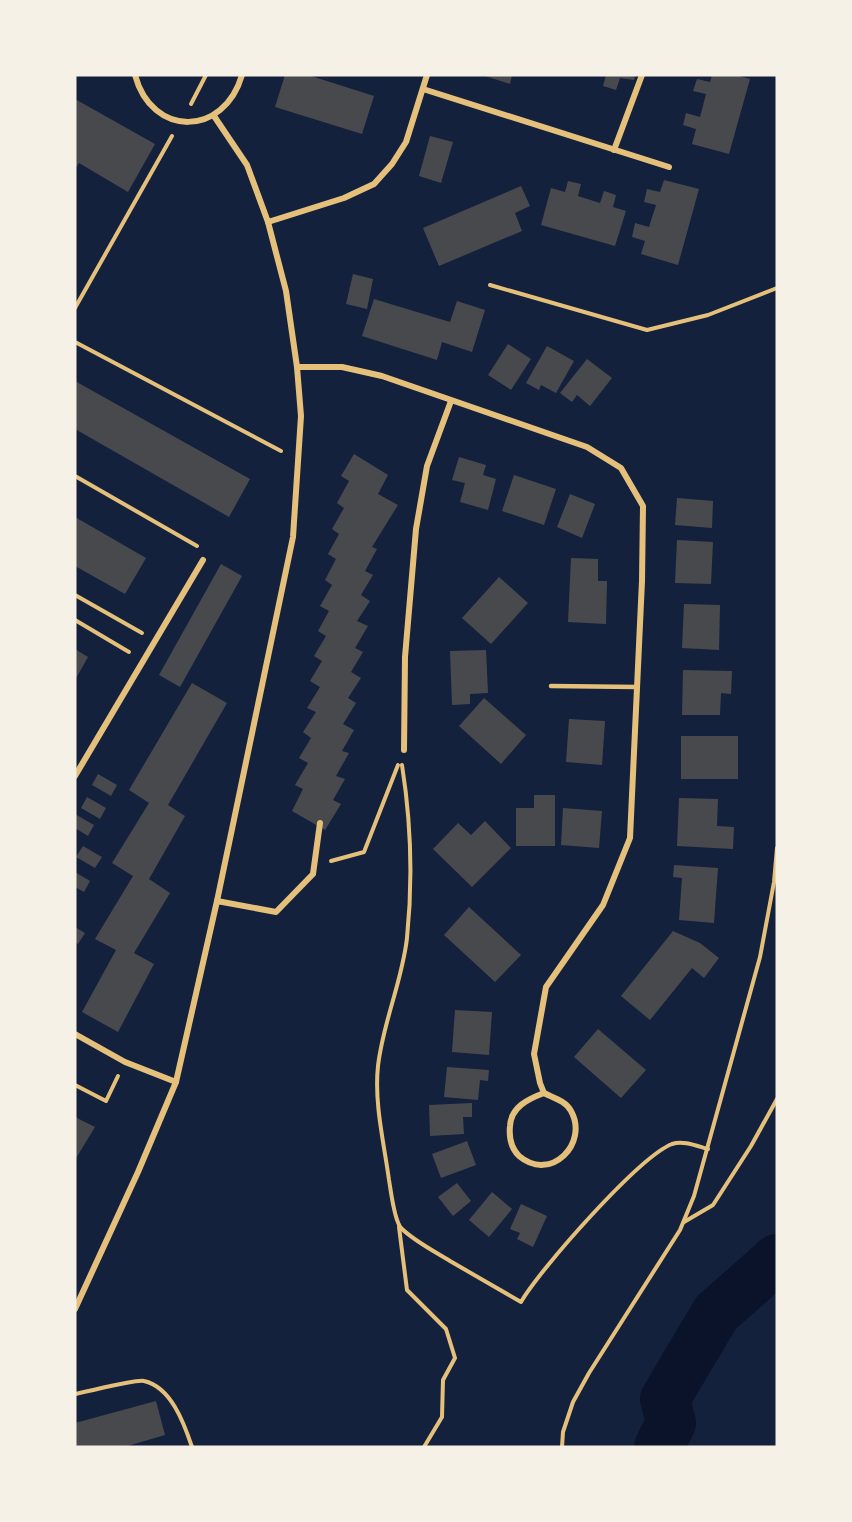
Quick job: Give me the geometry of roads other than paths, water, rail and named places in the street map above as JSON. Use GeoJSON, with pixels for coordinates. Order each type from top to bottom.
{"type":"FeatureCollection","features":[{"type":"Feature","properties":{"kind":"street"},"geometry":{"type":"LineString","coordinates":[[135,75],[139,91],[149,105],[164,116],[181,121],[198,121],[214,116],[237,92],[242,75]]}},
{"type":"Feature","properties":{"kind":"street"},"geometry":{"type":"LineString","coordinates":[[268,222],[344,198],[374,184],[392,164],[406,142],[427,75]]}},
{"type":"Feature","properties":{"kind":"street"},"geometry":{"type":"LineString","coordinates":[[614,150],[642,75]]}},
{"type":"Feature","properties":{"kind":"street"},"geometry":{"type":"LineString","coordinates":[[423,89],[669,167]]}},
{"type":"Feature","properties":{"kind":"street"},"geometry":{"type":"LineString","coordinates":[[75,1309],[138,1172],[176,1082],[217,901],[293,537],[301,416],[297,367],[286,291],[268,222],[247,165],[214,116]]}},
{"type":"Feature","properties":{"kind":"street"},"geometry":{"type":"LineString","coordinates":[[297,367],[342,367],[382,376],[587,447],[621,468],[643,506],[642,581],[630,838],[603,905],[546,987],[534,1054],[540,1083],[544,1093],[563,1102],[571,1111],[575,1127],[566,1154],[546,1166],[535,1165],[524,1160],[515,1152],[510,1140],[509,1129],[511,1116],[522,1104],[544,1093]]}},
{"type":"Feature","properties":{"kind":"street"},"geometry":{"type":"LineString","coordinates":[[404,750],[405,657],[416,529],[427,466],[451,401]]}},
{"type":"Feature","properties":{"kind":"street"},"geometry":{"type":"LineString","coordinates":[[75,776],[203,560]]}},
{"type":"Feature","properties":{"kind":"street"},"geometry":{"type":"LineString","coordinates":[[217,901],[276,912],[313,874],[320,823]]}},
{"type":"Feature","properties":{"kind":"street"},"geometry":{"type":"LineString","coordinates":[[75,1034],[125,1062],[176,1082]]}},
{"type":"Feature","properties":{"kind":"lane"},"geometry":{"type":"LineString","coordinates":[[551,686],[637,687]]}},
{"type":"Feature","properties":{"kind":"waterway"},"geometry":{"type":"LineString","coordinates":[[659,1447],[671,1423],[665,1399],[716,1313],[777,1259]]}}]}
